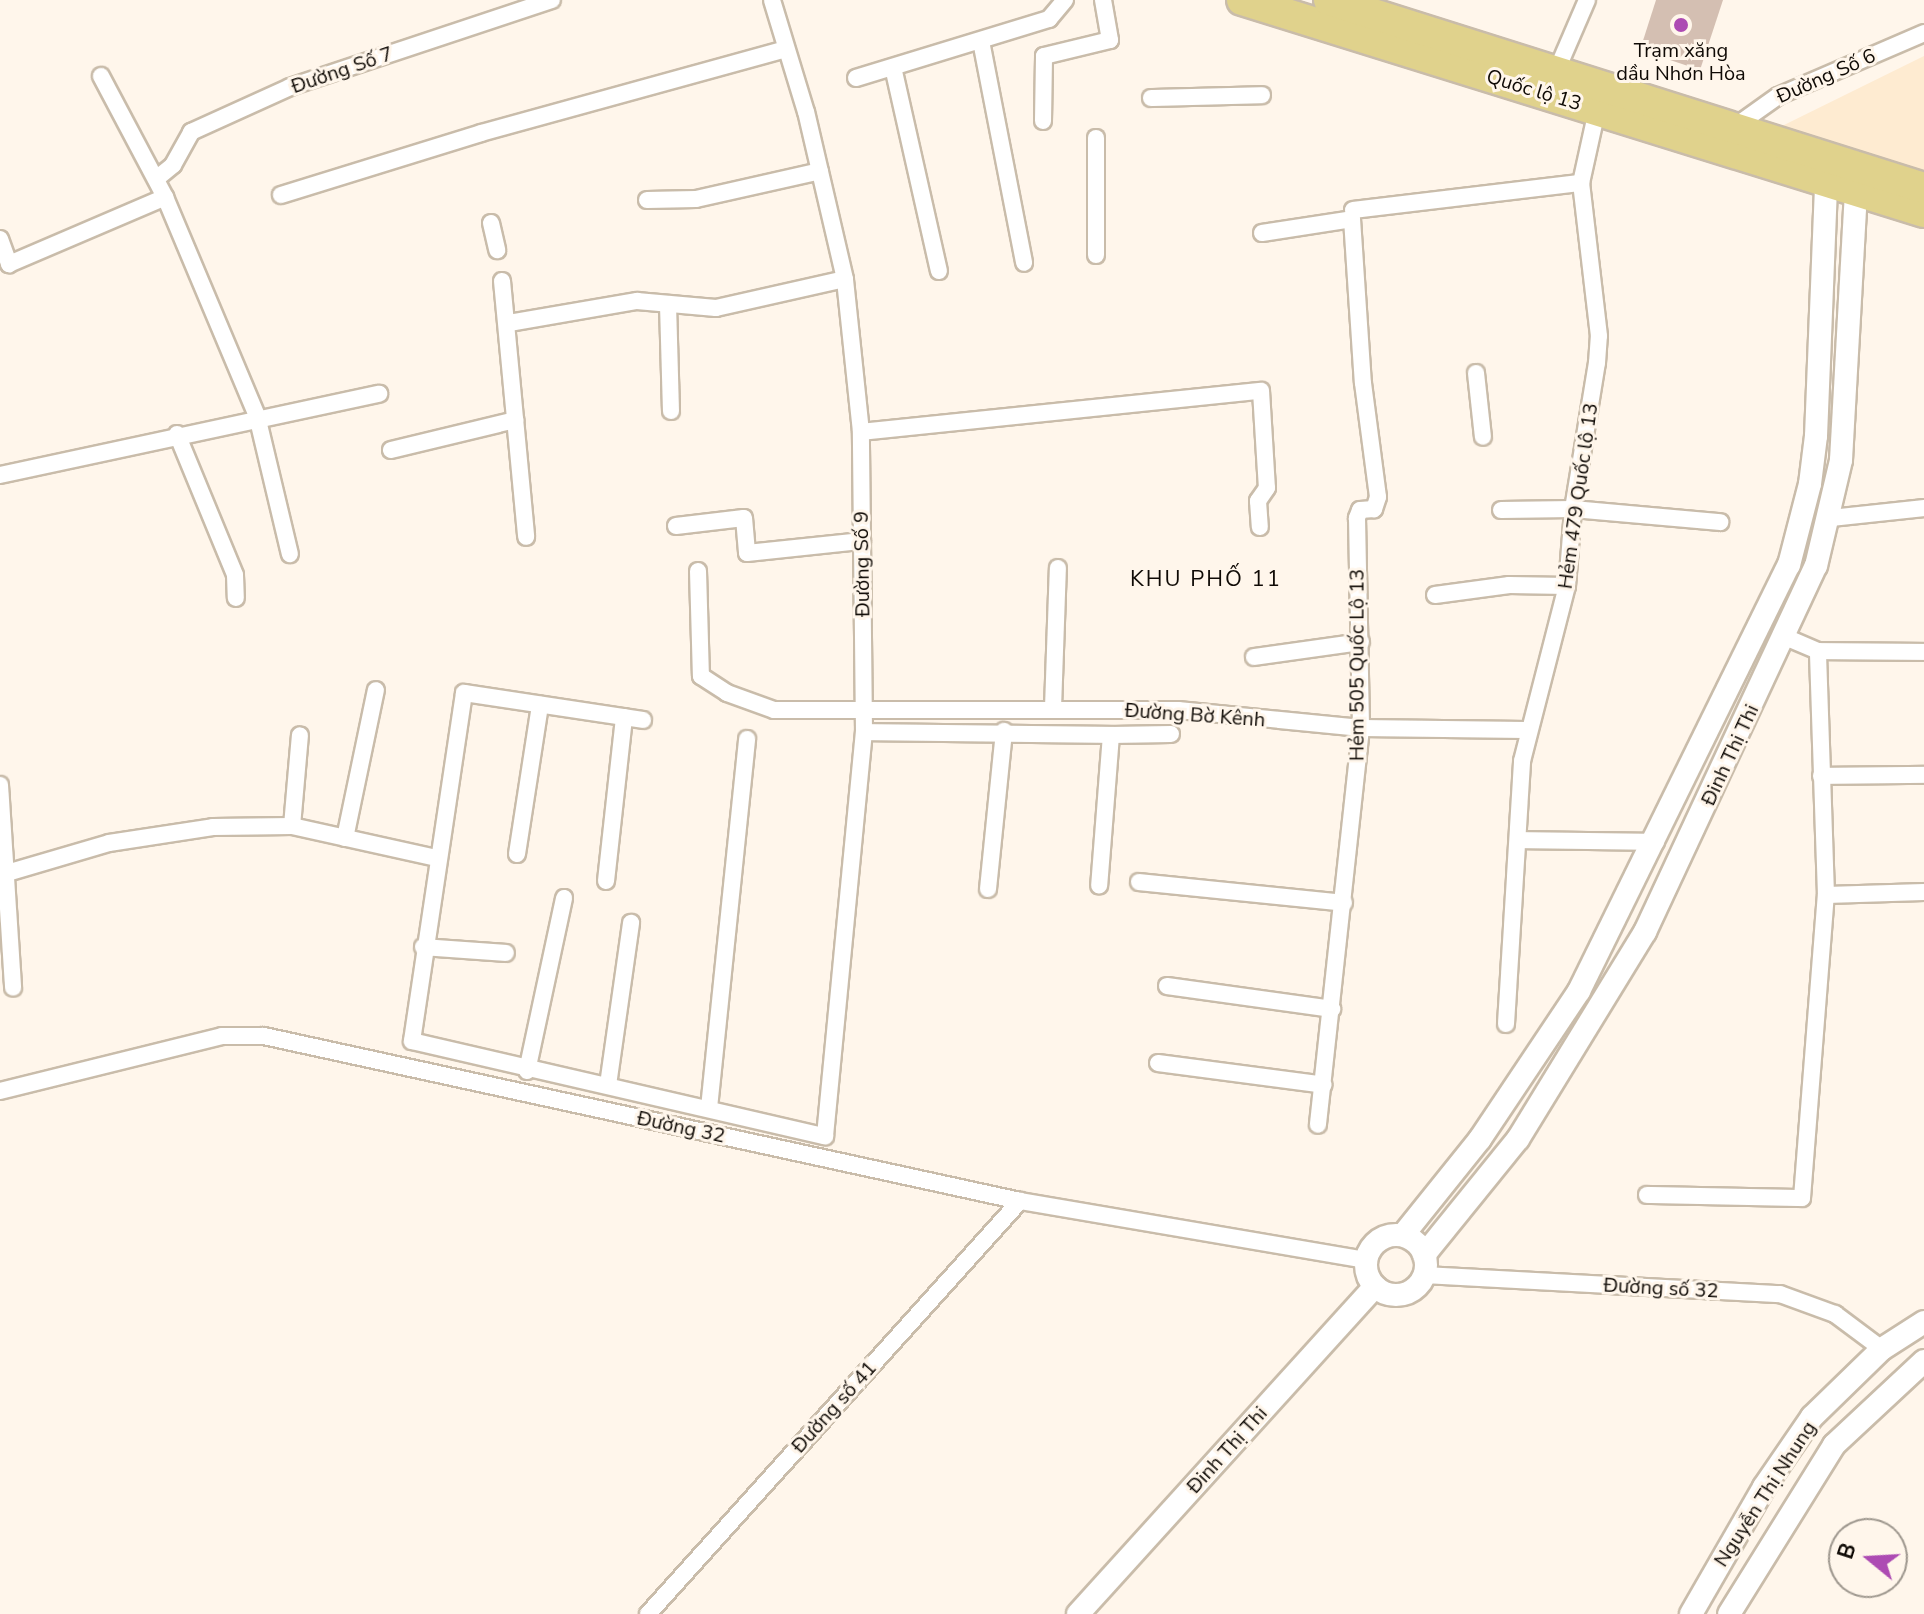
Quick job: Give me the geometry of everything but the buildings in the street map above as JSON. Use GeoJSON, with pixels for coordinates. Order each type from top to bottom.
{"type":"FeatureCollection","features":[{"type":"Feature","properties":{"kind":"highway","name":"Quốc lộ 13"},"geometry":{"type":"LineString","coordinates":[[1242,0],[1597,110],[1827,169],[1857,179],[1924,212]]}},
{"type":"Feature","properties":{"kind":"highway","name":"Quốc lộ 13"},"geometry":{"type":"LineString","coordinates":[[1329,0],[1733,128],[1827,169]]}},
{"type":"Feature","properties":{"kind":"highway","name":"Quốc lộ 13"},"geometry":{"type":"LineString","coordinates":[[1857,179],[1924,188]]}},
{"type":"Feature","properties":{"kind":"street","name":"Đường Số 7"},"geometry":{"type":"LineString","coordinates":[[156,179],[173,165],[191,132],[290,87],[552,0]]}},
{"type":"Feature","properties":{"kind":"street","name":"Đường Số 9"},"geometry":{"type":"LineString","coordinates":[[709,1108],[825,1136],[864,732],[861,432],[845,279],[820,171],[772,0]]}},
{"type":"Feature","properties":{"kind":"street"},"geometry":{"type":"LineString","coordinates":[[856,78],[1049,19],[1065,0]]}},
{"type":"Feature","properties":{"kind":"street"},"geometry":{"type":"LineString","coordinates":[[1043,121],[1044,56],[1110,40],[1103,0]]}},
{"type":"Feature","properties":{"kind":"street"},"geometry":{"type":"LineString","coordinates":[[1556,72],[1587,0]]}},
{"type":"Feature","properties":{"kind":"street","name":"Đường Số 6"},"geometry":{"type":"LineString","coordinates":[[1733,128],[1778,96],[1924,33]]}},
{"type":"Feature","properties":{"kind":"street"},"geometry":{"type":"LineString","coordinates":[[981,41],[1024,263]]}},
{"type":"Feature","properties":{"kind":"street"},"geometry":{"type":"LineString","coordinates":[[281,195],[481,133],[786,49]]}},
{"type":"Feature","properties":{"kind":"street"},"geometry":{"type":"LineString","coordinates":[[893,67],[939,271]]}},
{"type":"Feature","properties":{"kind":"street"},"geometry":{"type":"LineString","coordinates":[[101,76],[165,197],[257,416],[290,554]]}},
{"type":"Feature","properties":{"kind":"street"},"geometry":{"type":"LineString","coordinates":[[1151,98],[1262,95]]}},
{"type":"Feature","properties":{"kind":"street","name":"Hẻm 479 Quốc lộ 13"},"geometry":{"type":"LineString","coordinates":[[1506,1024],[1526,730],[1567,586],[1573,509],[1586,449],[1599,336],[1581,183],[1597,110]]}},
{"type":"Feature","properties":{"kind":"street"},"geometry":{"type":"LineString","coordinates":[[1096,138],[1096,255]]}},
{"type":"Feature","properties":{"kind":"street","name":"Đinh Thị Thi"},"geometry":{"type":"LineString","coordinates":[[1403,1235],[1480,1139],[1542,1049],[1599,954],[1758,636],[1799,535],[1816,436],[1827,169]]}},
{"type":"Feature","properties":{"kind":"street"},"geometry":{"type":"LineString","coordinates":[[647,200],[696,199],[820,171]]}},
{"type":"Feature","properties":{"kind":"street","name":"Đinh Thị Thi"},"geometry":{"type":"LineString","coordinates":[[1424,1265],[1518,1139],[1595,1021],[1645,932],[1785,637],[1831,518],[1845,425],[1857,179]]}},
{"type":"Feature","properties":{"kind":"street"},"geometry":{"type":"LineString","coordinates":[[1262,233],[1352,215],[1581,183]]}},
{"type":"Feature","properties":{"kind":"street"},"geometry":{"type":"LineString","coordinates":[[0,239],[9,264],[165,197]]}},
{"type":"Feature","properties":{"kind":"street","name":"Hẻm 505 Quốc Lộ 13"},"geometry":{"type":"LineString","coordinates":[[1318,1125],[1361,728],[1357,518],[1360,510],[1374,509],[1378,497],[1363,383],[1352,215]]}},
{"type":"Feature","properties":{"kind":"street"},"geometry":{"type":"LineString","coordinates":[[491,223],[497,250]]}},
{"type":"Feature","properties":{"kind":"street"},"geometry":{"type":"LineString","coordinates":[[509,323],[637,301],[716,308],[845,279]]}},
{"type":"Feature","properties":{"kind":"street"},"geometry":{"type":"LineString","coordinates":[[502,281],[509,323],[526,537]]}},
{"type":"Feature","properties":{"kind":"street"},"geometry":{"type":"LineString","coordinates":[[668,304],[671,411]]}},
{"type":"Feature","properties":{"kind":"street"},"geometry":{"type":"LineString","coordinates":[[1476,373],[1483,437]]}},
{"type":"Feature","properties":{"kind":"street"},"geometry":{"type":"LineString","coordinates":[[861,432],[1261,391],[1267,488],[1258,501],[1260,527]]}},
{"type":"Feature","properties":{"kind":"street"},"geometry":{"type":"LineString","coordinates":[[0,475],[257,416],[379,394]]}},
{"type":"Feature","properties":{"kind":"street"},"geometry":{"type":"LineString","coordinates":[[391,450],[515,420]]}},
{"type":"Feature","properties":{"kind":"street"},"geometry":{"type":"LineString","coordinates":[[177,434],[235,575],[236,598]]}},
{"type":"Feature","properties":{"kind":"street"},"geometry":{"type":"LineString","coordinates":[[1831,518],[1924,508]]}},
{"type":"Feature","properties":{"kind":"street"},"geometry":{"type":"LineString","coordinates":[[1501,510],[1573,509],[1720,522]]}},
{"type":"Feature","properties":{"kind":"street"},"geometry":{"type":"LineString","coordinates":[[676,526],[744,518],[747,553],[862,541]]}},
{"type":"Feature","properties":{"kind":"street"},"geometry":{"type":"LineString","coordinates":[[1053,708],[1058,568]]}},
{"type":"Feature","properties":{"kind":"street","name":"Đường Bờ Kênh"},"geometry":{"type":"LineString","coordinates":[[698,571],[699,668],[706,681],[774,710],[864,707],[1178,710],[1361,728],[1526,730]]}},
{"type":"Feature","properties":{"kind":"street"},"geometry":{"type":"LineString","coordinates":[[1435,595],[1509,585],[1567,586]]}},
{"type":"Feature","properties":{"kind":"street"},"geometry":{"type":"LineString","coordinates":[[1785,637],[1818,651],[1924,652]]}},
{"type":"Feature","properties":{"kind":"street"},"geometry":{"type":"LineString","coordinates":[[1254,657],[1361,642]]}},
{"type":"Feature","properties":{"kind":"street"},"geometry":{"type":"LineString","coordinates":[[1647,1195],[1802,1198],[1826,895],[1818,651]]}},
{"type":"Feature","properties":{"kind":"street"},"geometry":{"type":"LineString","coordinates":[[345,838],[376,690]]}},
{"type":"Feature","properties":{"kind":"street"},"geometry":{"type":"LineString","coordinates":[[643,720],[464,693],[436,858],[412,1041],[527,1071],[608,1085],[709,1108],[747,739]]}},
{"type":"Feature","properties":{"kind":"street"},"geometry":{"type":"LineString","coordinates":[[517,854],[540,705]]}},
{"type":"Feature","properties":{"kind":"street"},"geometry":{"type":"LineString","coordinates":[[606,881],[624,717]]}},
{"type":"Feature","properties":{"kind":"street"},"geometry":{"type":"LineString","coordinates":[[988,889],[1004,731]]}},
{"type":"Feature","properties":{"kind":"street"},"geometry":{"type":"LineString","coordinates":[[864,732],[1171,734]]}},
{"type":"Feature","properties":{"kind":"street"},"geometry":{"type":"LineString","coordinates":[[292,826],[300,735]]}},
{"type":"Feature","properties":{"kind":"street"},"geometry":{"type":"LineString","coordinates":[[1099,886],[1111,735]]}},
{"type":"Feature","properties":{"kind":"street"},"geometry":{"type":"LineString","coordinates":[[1821,776],[1924,775]]}},
{"type":"Feature","properties":{"kind":"street"},"geometry":{"type":"LineString","coordinates":[[0,785],[13,988]]}},
{"type":"Feature","properties":{"kind":"street"},"geometry":{"type":"LineString","coordinates":[[7,873],[109,843],[213,827],[292,826],[436,858]]}},
{"type":"Feature","properties":{"kind":"street"},"geometry":{"type":"LineString","coordinates":[[1520,840],[1656,842]]}},
{"type":"Feature","properties":{"kind":"street"},"geometry":{"type":"LineString","coordinates":[[1139,882],[1344,903]]}},
{"type":"Feature","properties":{"kind":"street"},"geometry":{"type":"LineString","coordinates":[[1826,895],[1924,892]]}},
{"type":"Feature","properties":{"kind":"street"},"geometry":{"type":"LineString","coordinates":[[527,1071],[564,898]]}},
{"type":"Feature","properties":{"kind":"street"},"geometry":{"type":"LineString","coordinates":[[608,1085],[631,923]]}},
{"type":"Feature","properties":{"kind":"street"},"geometry":{"type":"LineString","coordinates":[[423,947],[506,953]]}},
{"type":"Feature","properties":{"kind":"street"},"geometry":{"type":"LineString","coordinates":[[1167,986],[1332,1009]]}},
{"type":"Feature","properties":{"kind":"street","name":"Đường 32"},"geometry":{"type":"LineString","coordinates":[[0,1091],[222,1036],[264,1036],[1020,1201],[1366,1260]]}},
{"type":"Feature","properties":{"kind":"street"},"geometry":{"type":"LineString","coordinates":[[1158,1063],[1324,1085]]}},
{"type":"Feature","properties":{"kind":"street","name":"Đường số 41"},"geometry":{"type":"LineString","coordinates":[[648,1614],[1020,1201]]}},
{"type":"Feature","properties":{"kind":"street"},"geometry":{"type":"LineString","coordinates":[[1403,1235],[1424,1265],[1401,1294],[1375,1286],[1366,1260],[1383,1238],[1403,1235]]}},
{"type":"Feature","properties":{"kind":"street","name":"Đường số 32"},"geometry":{"type":"LineString","coordinates":[[1424,1265],[1780,1294],[1835,1314],[1882,1349]]}},
{"type":"Feature","properties":{"kind":"street","name":"Đinh Thị Thi"},"geometry":{"type":"LineString","coordinates":[[1078,1614],[1375,1286]]}},
{"type":"Feature","properties":{"kind":"street","name":"Nguyễn Thị Nhung"},"geometry":{"type":"LineString","coordinates":[[1691,1614],[1787,1452],[1812,1417],[1882,1349],[1924,1322]]}},
{"type":"Feature","properties":{"kind":"street","name":"Nguyễn Thị Nhung"},"geometry":{"type":"LineString","coordinates":[[1729,1614],[1834,1445],[1924,1361]]}},
{"type":"Feature","properties":{"kind":"shaded area"},"geometry":{"type":"Polygon","coordinates":[[[1924,56],[1924,176],[1774,130],[1780,127],[1924,56]]]}},
{"type":"Feature","properties":{"kind":"place","name":"Trạm xăng dầu Nhơn Hòa"},"geometry":{"type":"Point","coordinates":[1681,25]}},
{"type":"Feature","properties":{"kind":"district","name":"KHU PHỐ 11"},"geometry":{"type":"Point","coordinates":[1206,580]}}]}
